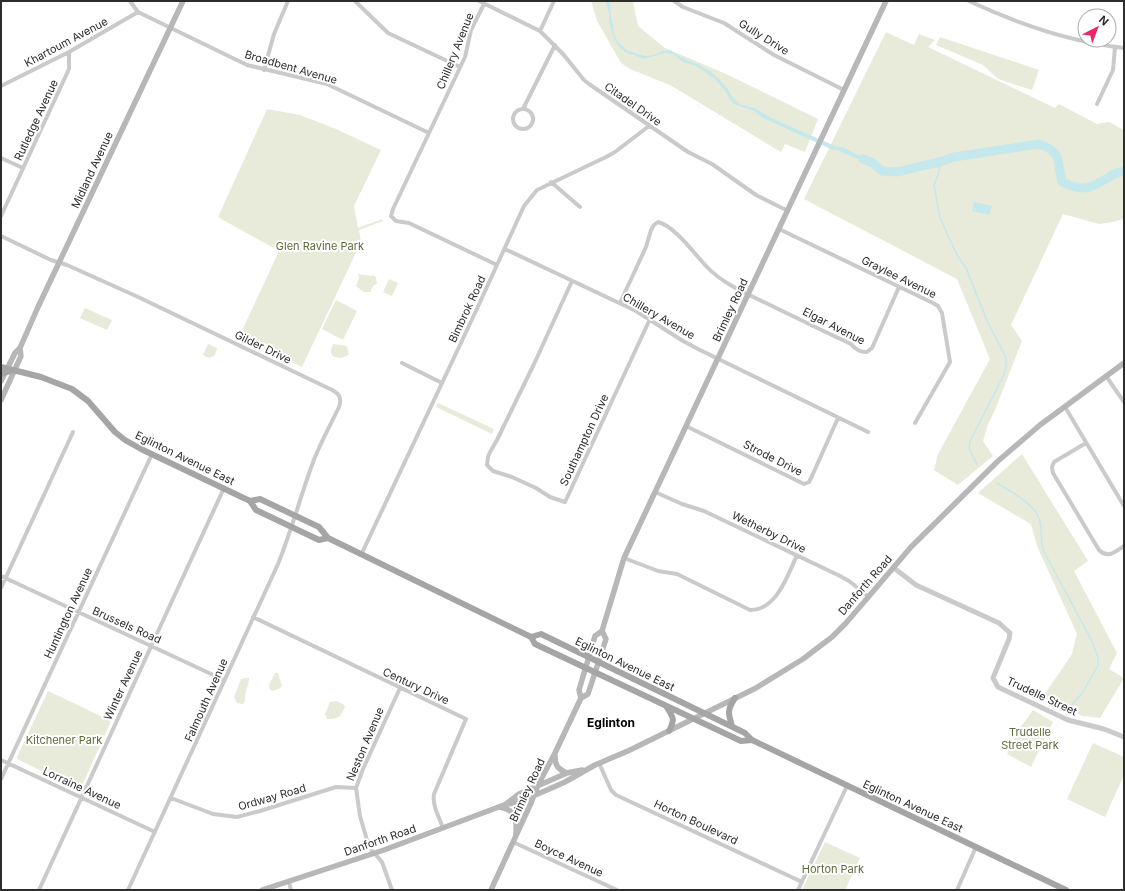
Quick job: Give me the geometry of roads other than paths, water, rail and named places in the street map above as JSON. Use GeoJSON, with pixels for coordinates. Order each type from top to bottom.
{"type":"FeatureCollection","features":[{"type":"Feature","properties":{"kind":"main road","name":"Midland Avenue"},"geometry":{"type":"LineString","coordinates":[[1,381],[4,370],[20,348],[183,1]]}},
{"type":"Feature","properties":{"kind":"main road","name":"Brimley Road"},"geometry":{"type":"LineString","coordinates":[[581,698],[579,690],[588,657],[595,636],[602,631],[624,558],[886,1]]}},
{"type":"Feature","properties":{"kind":"main road","name":"Midland Avenue"},"geometry":{"type":"LineString","coordinates":[[1,400],[21,356],[20,348]]}},
{"type":"Feature","properties":{"kind":"main road","name":"Danforth Road"},"geometry":{"type":"LineString","coordinates":[[262,890],[374,854],[502,806],[521,801],[565,782],[586,769],[630,750],[776,677],[819,648],[846,623],[911,547],[993,466],[1040,425],[1124,363]]}},
{"type":"Feature","properties":{"kind":"main road"},"geometry":{"type":"LineString","coordinates":[[4,370],[14,370]]}},
{"type":"Feature","properties":{"kind":"main road","name":"Eglinton Avenue East"},"geometry":{"type":"LineString","coordinates":[[14,370],[41,377],[72,389],[88,401],[115,432],[136,446],[250,501],[256,510],[291,527],[319,540],[328,538]]}},
{"type":"Feature","properties":{"kind":"main road","name":"Eglinton Avenue East"},"geometry":{"type":"LineString","coordinates":[[250,501],[260,500],[319,527],[328,538],[531,637],[535,644],[595,673],[741,741],[752,740]]}},
{"type":"Feature","properties":{"kind":"main road","name":"Brimley Road"},"geometry":{"type":"LineString","coordinates":[[490,890],[515,839],[538,785],[556,753],[581,698],[588,694],[606,639],[602,631]]}},
{"type":"Feature","properties":{"kind":"main road","name":"Eglinton Avenue East"},"geometry":{"type":"LineString","coordinates":[[531,637],[541,634],[732,726],[745,733],[752,740],[1066,890]]}},
{"type":"Feature","properties":{"kind":"main road"},"geometry":{"type":"LineString","coordinates":[[732,726],[729,708],[735,698]]}},
{"type":"Feature","properties":{"kind":"main road"},"geometry":{"type":"LineString","coordinates":[[665,705],[673,718],[669,731]]}},
{"type":"Feature","properties":{"kind":"main road"},"geometry":{"type":"LineString","coordinates":[[556,753],[555,763],[558,769],[567,773]]}},
{"type":"Feature","properties":{"kind":"main road","name":"Danforth Road"},"geometry":{"type":"LineString","coordinates":[[502,806],[519,794],[538,785],[567,773],[586,769]]}},
{"type":"Feature","properties":{"kind":"main road"},"geometry":{"type":"LineString","coordinates":[[502,806],[510,809],[516,818],[515,839]]}},
{"type":"Feature","properties":{"kind":"street"},"geometry":{"type":"LineString","coordinates":[[130,1],[138,12]]}},
{"type":"Feature","properties":{"kind":"street"},"geometry":{"type":"LineString","coordinates":[[264,70],[274,34],[288,1]]}},
{"type":"Feature","properties":{"kind":"street"},"geometry":{"type":"LineString","coordinates":[[356,1],[388,33],[460,67]]}},
{"type":"Feature","properties":{"kind":"street","name":"Citadel Drive"},"geometry":{"type":"LineString","coordinates":[[479,1],[540,31],[555,45],[584,80],[688,152],[720,169],[756,196],[788,211]]}},
{"type":"Feature","properties":{"kind":"street"},"geometry":{"type":"LineString","coordinates":[[540,31],[554,1]]}},
{"type":"Feature","properties":{"kind":"street","name":"Gully Drive"},"geometry":{"type":"LineString","coordinates":[[674,1],[683,7],[714,18],[728,25],[774,55],[844,90]]}},
{"type":"Feature","properties":{"kind":"street"},"geometry":{"type":"LineString","coordinates":[[970,1],[1016,22],[1077,40]]}},
{"type":"Feature","properties":{"kind":"street","name":"Chillery Avenue"},"geometry":{"type":"LineString","coordinates":[[484,4],[471,30],[465,57],[391,216],[396,221],[409,223],[497,265]]}},
{"type":"Feature","properties":{"kind":"street","name":"Broadbent Avenue"},"geometry":{"type":"LineString","coordinates":[[138,12],[247,65],[327,84],[429,133]]}},
{"type":"Feature","properties":{"kind":"street","name":"Khartoum Avenue"},"geometry":{"type":"LineString","coordinates":[[1,86],[69,52],[138,12]]}},
{"type":"Feature","properties":{"kind":"street"},"geometry":{"type":"LineString","coordinates":[[524,109],[532,114],[533,120],[528,128],[522,129],[516,126],[513,120],[515,114],[524,109],[555,45]]}},
{"type":"Feature","properties":{"kind":"street"},"geometry":{"type":"LineString","coordinates":[[1098,104],[1112,70],[1115,48]]}},
{"type":"Feature","properties":{"kind":"street","name":"Rutledge Avenue"},"geometry":{"type":"LineString","coordinates":[[1,216],[69,69],[69,52]]}},
{"type":"Feature","properties":{"kind":"street","name":"Bimbrok Road"},"geometry":{"type":"LineString","coordinates":[[361,555],[524,206],[537,190],[620,149],[649,126]]}},
{"type":"Feature","properties":{"kind":"street"},"geometry":{"type":"LineString","coordinates":[[1,158],[23,168]]}},
{"type":"Feature","properties":{"kind":"street"},"geometry":{"type":"LineString","coordinates":[[552,182],[580,207]]}},
{"type":"Feature","properties":{"kind":"street"},"geometry":{"type":"LineString","coordinates":[[620,303],[646,247],[651,230],[658,222],[663,224],[689,246],[717,276],[748,294]]}},
{"type":"Feature","properties":{"kind":"street","name":"Graylee Avenue"},"geometry":{"type":"LineString","coordinates":[[779,229],[933,303],[939,308],[942,313],[951,359],[915,423]]}},
{"type":"Feature","properties":{"kind":"street"},"geometry":{"type":"LineString","coordinates":[[1,236],[60,263]]}},
{"type":"Feature","properties":{"kind":"street","name":"Chillery Avenue"},"geometry":{"type":"LineString","coordinates":[[504,249],[620,303],[650,319],[683,341],[868,432]]}},
{"type":"Feature","properties":{"kind":"street","name":"Gilder Drive"},"geometry":{"type":"LineString","coordinates":[[60,263],[68,265],[159,307],[339,394],[339,407],[313,464],[295,516]]}},
{"type":"Feature","properties":{"kind":"street","name":"Southampton Drive"},"geometry":{"type":"LineString","coordinates":[[572,281],[488,457],[487,465],[493,470],[536,488],[550,498],[565,502],[650,319]]}},
{"type":"Feature","properties":{"kind":"street","name":"Elgar Avenue"},"geometry":{"type":"LineString","coordinates":[[748,294],[852,344],[858,350],[867,352],[872,348],[899,287]]}},
{"type":"Feature","properties":{"kind":"street"},"geometry":{"type":"LineString","coordinates":[[402,363],[442,383]]}},
{"type":"Feature","properties":{"kind":"street"},"geometry":{"type":"LineString","coordinates":[[1106,376],[1124,402]]}},
{"type":"Feature","properties":{"kind":"street"},"geometry":{"type":"LineString","coordinates":[[1064,407],[1124,506]]}},
{"type":"Feature","properties":{"kind":"street","name":"Strode Drive"},"geometry":{"type":"LineString","coordinates":[[686,426],[804,484],[809,482],[838,418]]}},
{"type":"Feature","properties":{"kind":"street"},"geometry":{"type":"LineString","coordinates":[[1,588],[3,577],[73,432]]}},
{"type":"Feature","properties":{"kind":"street"},"geometry":{"type":"LineString","coordinates":[[1086,443],[1054,462],[1052,467],[1053,474],[1098,550],[1104,554],[1111,554],[1124,546]]}},
{"type":"Feature","properties":{"kind":"street","name":"Huntington Avenue"},"geometry":{"type":"LineString","coordinates":[[1,780],[152,454]]}},
{"type":"Feature","properties":{"kind":"street","name":"Winter Avenue"},"geometry":{"type":"LineString","coordinates":[[39,890],[224,488]]}},
{"type":"Feature","properties":{"kind":"street","name":"Wetherby Drive"},"geometry":{"type":"LineString","coordinates":[[655,492],[682,504],[704,511],[797,555],[849,581],[869,597]]}},
{"type":"Feature","properties":{"kind":"street","name":"Falmouth Avenue"},"geometry":{"type":"LineString","coordinates":[[128,890],[278,564],[295,516]]}},
{"type":"Feature","properties":{"kind":"street"},"geometry":{"type":"LineString","coordinates":[[624,558],[658,571],[677,574],[750,610],[755,610],[765,606],[778,593],[797,555]]}},
{"type":"Feature","properties":{"kind":"street","name":"Trudelle Street"},"geometry":{"type":"LineString","coordinates":[[894,568],[916,585],[999,623],[1006,628],[1010,633],[1009,639],[993,678],[998,687],[1068,720],[1104,729],[1124,737]]}},
{"type":"Feature","properties":{"kind":"street","name":"Brussels Road"},"geometry":{"type":"LineString","coordinates":[[3,577],[224,680]]}},
{"type":"Feature","properties":{"kind":"street","name":"Century Drive"},"geometry":{"type":"LineString","coordinates":[[253,617],[466,719],[434,794],[433,799],[443,828]]}},
{"type":"Feature","properties":{"kind":"street","name":"Neston Avenue"},"geometry":{"type":"LineString","coordinates":[[392,890],[382,862],[369,847],[360,816],[356,788],[360,775],[400,688]]}},
{"type":"Feature","properties":{"kind":"street","name":"Lorraine Avenue"},"geometry":{"type":"LineString","coordinates":[[1,760],[155,832]]}},
{"type":"Feature","properties":{"kind":"street","name":"Horton Boulevard"},"geometry":{"type":"LineString","coordinates":[[599,763],[611,790],[616,795],[802,882]]}},
{"type":"Feature","properties":{"kind":"street"},"geometry":{"type":"LineString","coordinates":[[798,890],[847,786]]}},
{"type":"Feature","properties":{"kind":"street","name":"Ordway Road"},"geometry":{"type":"LineString","coordinates":[[171,798],[213,814],[237,817],[336,788],[356,788]]}},
{"type":"Feature","properties":{"kind":"street","name":"Boyce Avenue"},"geometry":{"type":"LineString","coordinates":[[515,839],[617,890]]}},
{"type":"Feature","properties":{"kind":"street"},"geometry":{"type":"LineString","coordinates":[[957,890],[976,847]]}},
{"type":"Feature","properties":{"kind":"street"},"geometry":{"type":"LineString","coordinates":[[288,882],[291,890]]}},
{"type":"Feature","properties":{"kind":"water"},"geometry":{"type":"Polygon","coordinates":[[[606,1],[610,1],[614,34],[618,42],[628,51],[645,56],[670,50],[714,74],[739,104],[755,108],[771,118],[835,146],[845,148],[873,163],[860,160],[837,150],[832,150],[763,118],[754,111],[734,104],[715,79],[696,66],[683,62],[673,54],[665,53],[644,59],[621,49],[615,41],[609,23],[609,14],[606,1]]]}},
{"type":"Feature","properties":{"kind":"water"},"geometry":{"type":"Polygon","coordinates":[[[974,202],[992,206],[989,215],[972,211],[974,202]]]}},
{"type":"Feature","properties":{"kind":"waterway"},"geometry":{"type":"LineString","coordinates":[[863,159],[873,163],[882,171],[897,172],[954,157],[1039,144],[1047,147],[1056,154],[1062,182],[1069,185],[1086,188],[1097,184],[1116,173],[1124,172]]}},
{"type":"Feature","properties":{"kind":"waterway"},"geometry":{"type":"LineString","coordinates":[[939,162],[939,172],[934,185],[940,218],[957,255],[966,268],[988,323],[1006,357],[1006,367],[1003,377],[970,441],[969,449],[977,464]]}},
{"type":"Feature","properties":{"kind":"waterway"},"geometry":{"type":"LineString","coordinates":[[997,483],[1023,500],[1038,516],[1041,526],[1043,550],[1091,639],[1098,657],[1098,665],[1083,692],[1071,706]]}},
{"type":"Feature","properties":{"kind":"district","name":"Eglinton"},"geometry":{"type":"Point","coordinates":[611,723]}},
{"type":"Feature","properties":{"kind":"park label","name":"Glen Ravine Park"},"geometry":{"type":"Point","coordinates":[320,246]}},
{"type":"Feature","properties":{"kind":"park label","name":"Trudelle Street Park"},"geometry":{"type":"Point","coordinates":[1030,738]}},
{"type":"Feature","properties":{"kind":"park label","name":"Kitchener Park"},"geometry":{"type":"Point","coordinates":[64,740]}},
{"type":"Feature","properties":{"kind":"park label","name":"Horton Park"},"geometry":{"type":"Point","coordinates":[833,869]}}]}
